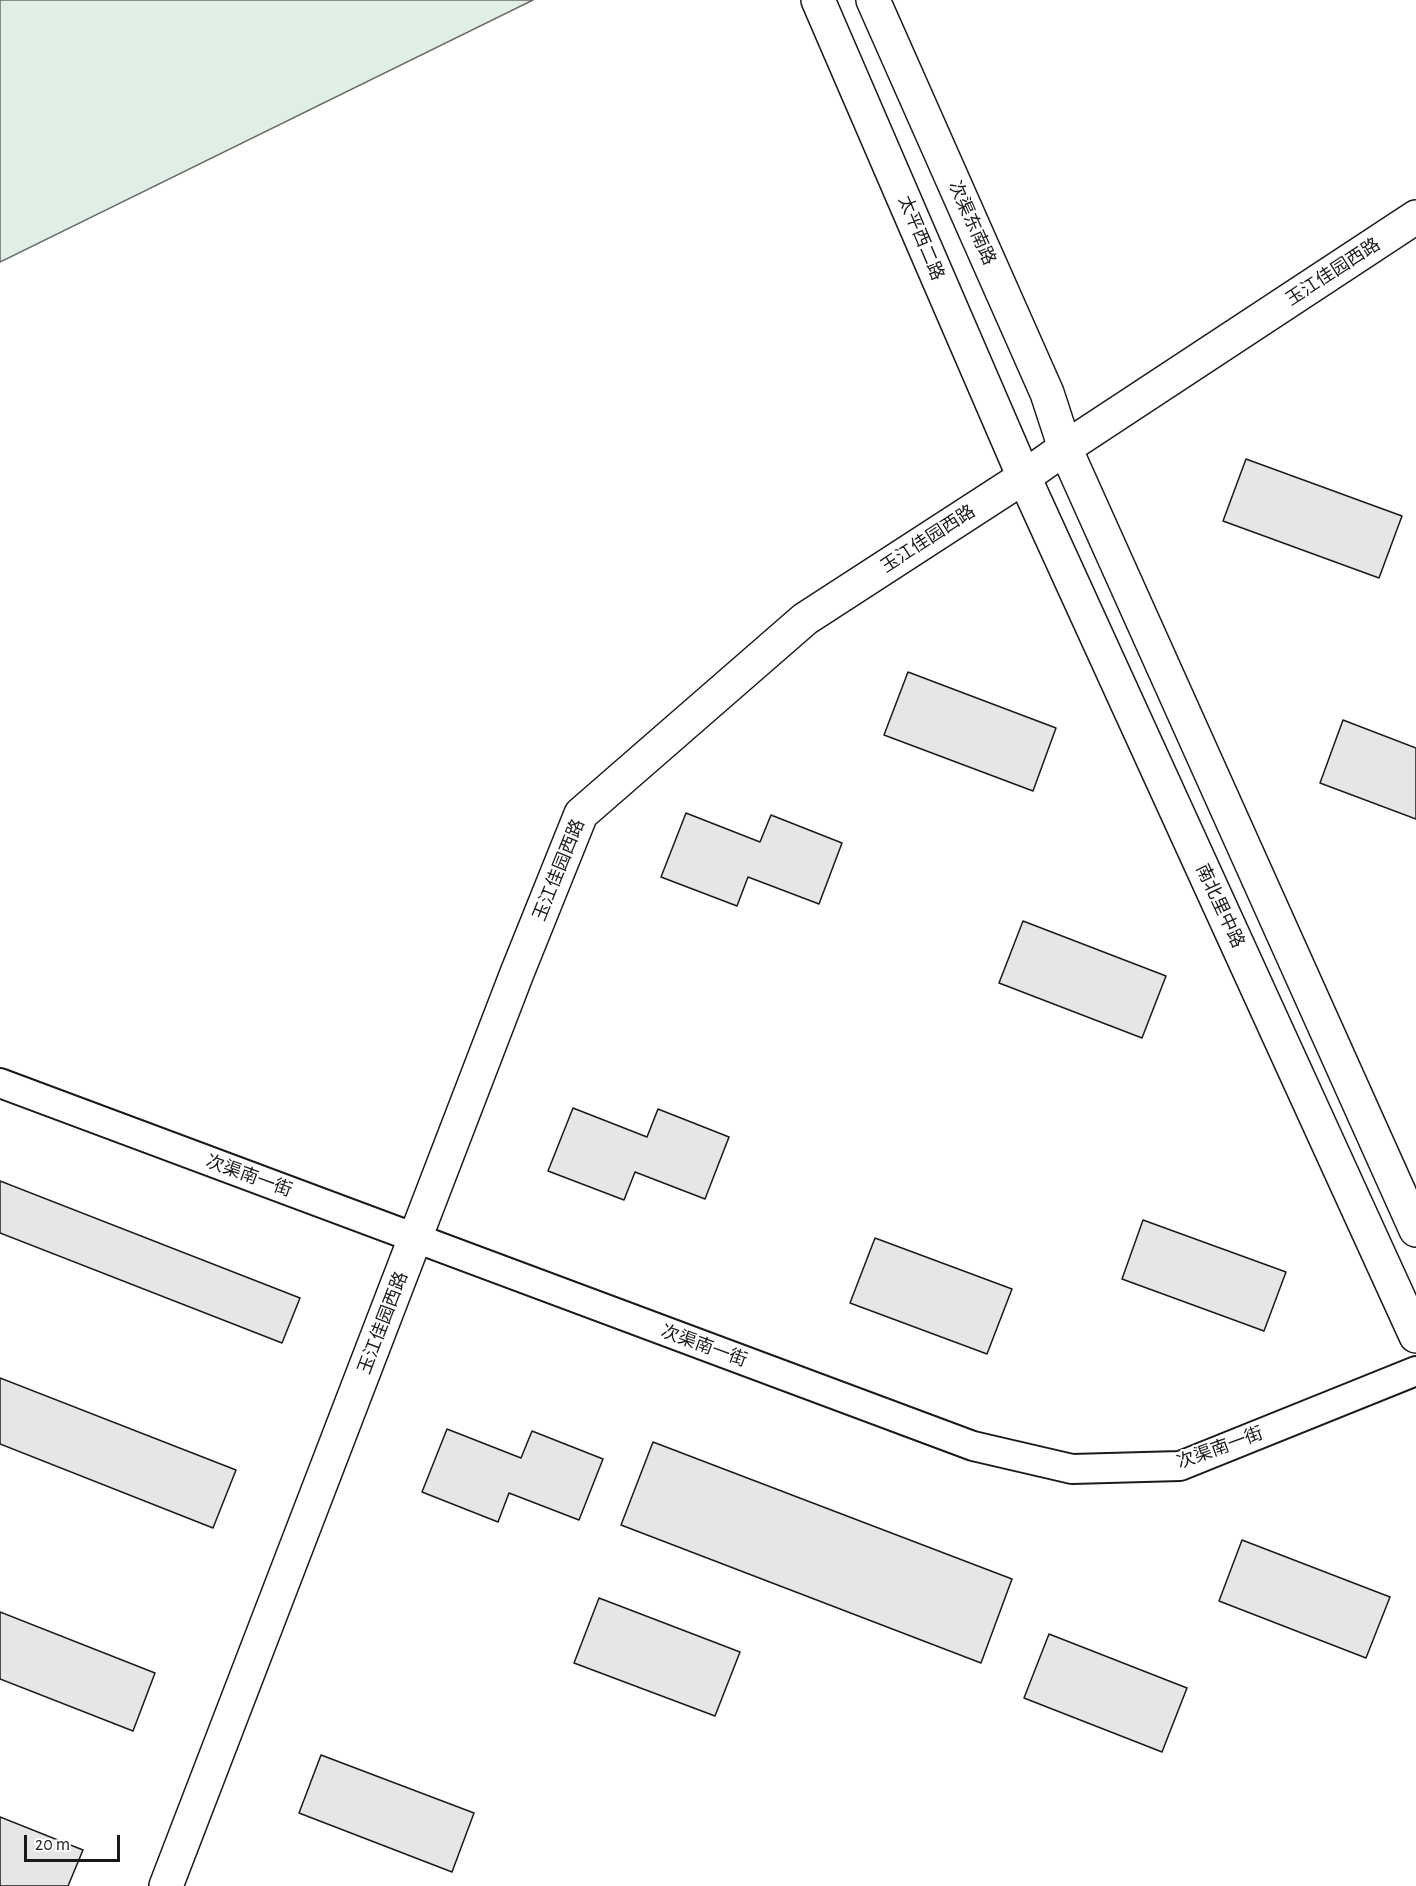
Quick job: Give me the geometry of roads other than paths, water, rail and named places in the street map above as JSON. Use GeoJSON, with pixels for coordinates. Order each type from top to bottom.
{"type":"FeatureCollection","features":[{"type":"Feature","properties":{"kind":"street","name":"太平西二路"},"geometry":{"type":"LineString","coordinates":[[818,0],[1024,477]]}},
{"type":"Feature","properties":{"kind":"street","name":"次渠东南路"},"geometry":{"type":"LineString","coordinates":[[873,0],[1047,393],[1065,448]]}},
{"type":"Feature","properties":{"kind":"street","name":"玉江佳园西路"},"geometry":{"type":"LineString","coordinates":[[166,1886],[581,814],[805,619],[1416,217]]}},
{"type":"Feature","properties":{"kind":"street"},"geometry":{"type":"LineString","coordinates":[[1065,448],[1416,1230]]}},
{"type":"Feature","properties":{"kind":"street","name":"南北里中路"},"geometry":{"type":"LineString","coordinates":[[1024,477],[1416,1336]]}},
{"type":"Feature","properties":{"kind":"street","name":"次渠南一街"},"geometry":{"type":"LineString","coordinates":[[0,1083],[973,1446],[1071,1469],[1180,1466],[1416,1371]]}}]}
